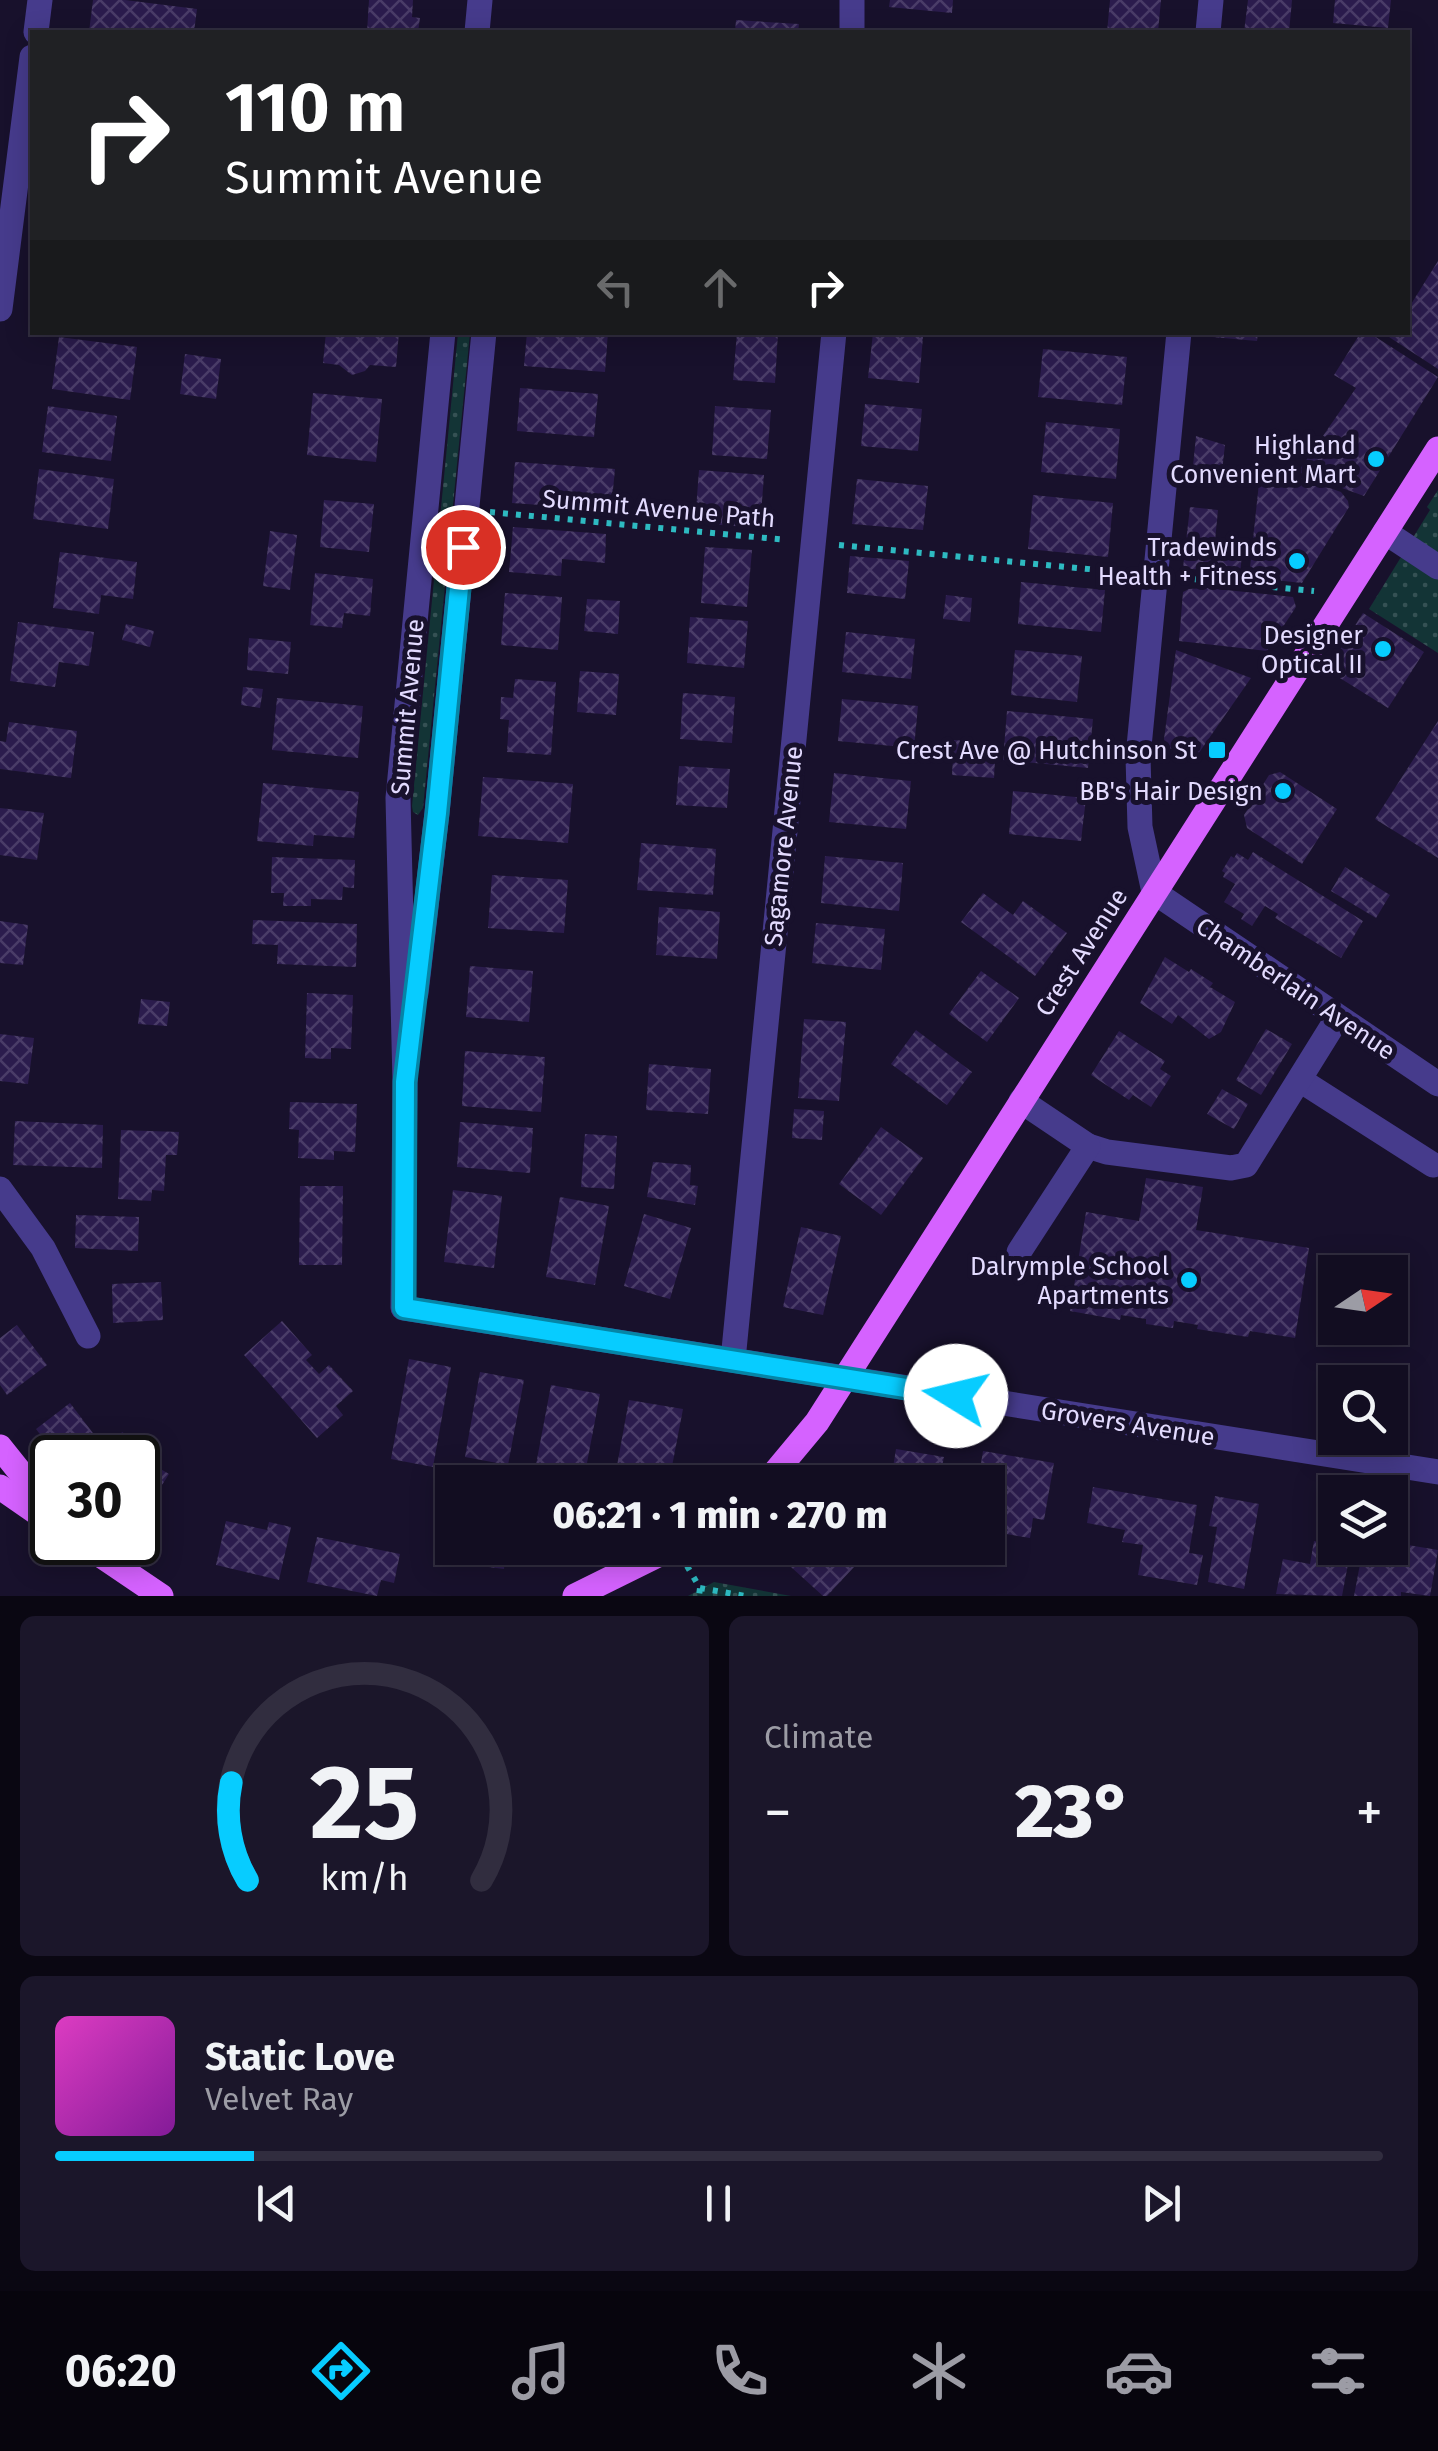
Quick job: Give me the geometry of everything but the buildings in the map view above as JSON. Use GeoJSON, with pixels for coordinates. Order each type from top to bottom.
{"type":"FeatureCollection","features":[{"type":"Feature","properties":{"kind":"main road","name":"Crest Avenue"},"geometry":{"type":"LineString","coordinates":[[783,1465],[808,1436],[1438,449]]}},
{"type":"Feature","properties":{"kind":"main road"},"geometry":{"type":"LineString","coordinates":[[0,1447],[30,1484]]}},
{"type":"Feature","properties":{"kind":"main road"},"geometry":{"type":"LineString","coordinates":[[0,1487],[30,1508]]}},
{"type":"Feature","properties":{"kind":"main road"},"geometry":{"type":"LineString","coordinates":[[114,1565],[161,1596]]}},
{"type":"Feature","properties":{"kind":"main road"},"geometry":{"type":"LineString","coordinates":[[575,1596],[638,1565]]}},
{"type":"Feature","properties":{"kind":"street"},"geometry":{"type":"LineString","coordinates":[[36,30],[40,0]]}},
{"type":"Feature","properties":{"kind":"street"},"geometry":{"type":"LineString","coordinates":[[477,30],[480,0]]}},
{"type":"Feature","properties":{"kind":"street"},"geometry":{"type":"LineString","coordinates":[[852,0],[852,30]]}},
{"type":"Feature","properties":{"kind":"street"},"geometry":{"type":"LineString","coordinates":[[1208,30],[1211,0]]}},
{"type":"Feature","properties":{"kind":"street"},"geometry":{"type":"LineString","coordinates":[[0,309],[30,73]]}},
{"type":"Feature","properties":{"kind":"street","name":"Summit Avenue"},"geometry":{"type":"LineString","coordinates":[[404,1308],[405,1082],[398,798],[443,335]]}},
{"type":"Feature","properties":{"kind":"street","name":"Summit Avenue"},"geometry":{"type":"LineString","coordinates":[[405,1082],[437,813],[484,335]]}},
{"type":"Feature","properties":{"kind":"street","name":"Sagamore Avenue"},"geometry":{"type":"LineString","coordinates":[[733,1360],[834,335]]}},
{"type":"Feature","properties":{"kind":"street"},"geometry":{"type":"LineString","coordinates":[[1154,892],[1142,843],[1138,758],[1178,335]]}},
{"type":"Feature","properties":{"kind":"street"},"geometry":{"type":"LineString","coordinates":[[1385,532],[1438,567]]}},
{"type":"Feature","properties":{"kind":"street","name":"Chamberlain Avenue"},"geometry":{"type":"LineString","coordinates":[[1154,892],[1438,1084]]}},
{"type":"Feature","properties":{"kind":"street"},"geometry":{"type":"LineString","coordinates":[[1021,1101],[1088,1146],[1107,1152],[1241,1167],[1253,1157],[1338,1017]]}},
{"type":"Feature","properties":{"kind":"street"},"geometry":{"type":"LineString","coordinates":[[1300,1080],[1433,1165]]}},
{"type":"Feature","properties":{"kind":"street"},"geometry":{"type":"LineString","coordinates":[[1019,1252],[1088,1146]]}},
{"type":"Feature","properties":{"kind":"street"},"geometry":{"type":"LineString","coordinates":[[0,1189],[36,1236],[88,1336]]}},
{"type":"Feature","properties":{"kind":"street","name":"Grovers Avenue"},"geometry":{"type":"LineString","coordinates":[[404,1308],[1438,1472]]}},
{"type":"Feature","properties":{"kind":"path","name":"Summit Avenue Path"},"geometry":{"type":"LineString","coordinates":[[466,510],[787,540]]}},
{"type":"Feature","properties":{"kind":"path"},"geometry":{"type":"LineString","coordinates":[[852,546],[1345,594]]}},
{"type":"Feature","properties":{"kind":"path"},"geometry":{"type":"LineString","coordinates":[[699,1596],[700,1588],[745,1596]]}},
{"type":"Feature","properties":{"kind":"green space"},"geometry":{"type":"Polygon","coordinates":[[[458,335],[470,335],[423,808],[418,815],[412,806],[458,335]]]}},
{"type":"Feature","properties":{"kind":"green space"},"geometry":{"type":"Polygon","coordinates":[[[1438,490],[1438,653],[1369,609],[1430,510],[1427,507],[1438,490]]]}},
{"type":"Feature","properties":{"kind":"green space"},"geometry":{"type":"Polygon","coordinates":[[[714,1582],[791,1596],[688,1596],[714,1582]]]}},
{"type":"Feature","properties":{"kind":"place","name":"Highland Convenient Mart"},"geometry":{"type":"Point","coordinates":[1376,459]}},
{"type":"Feature","properties":{"kind":"place","name":"Tradewinds Health + Fitness"},"geometry":{"type":"Point","coordinates":[1297,561]}},
{"type":"Feature","properties":{"kind":"place","name":"Designer Optical II"},"geometry":{"type":"Point","coordinates":[1383,649]}},
{"type":"Feature","properties":{"kind":"place","name":"Crest Ave @ Hutchinson St"},"geometry":{"type":"Point","coordinates":[1217,750]}},
{"type":"Feature","properties":{"kind":"place","name":"BB's Hair Design"},"geometry":{"type":"Point","coordinates":[1283,791]}},
{"type":"Feature","properties":{"kind":"place","name":"Dalrymple School Apartments"},"geometry":{"type":"Point","coordinates":[1189,1280]}},
{"type":"Feature","properties":{"kind":"route"},"geometry":{"type":"LineString","coordinates":[[463,547],[405,1082],[404,1308],[956,1396]]}}]}
